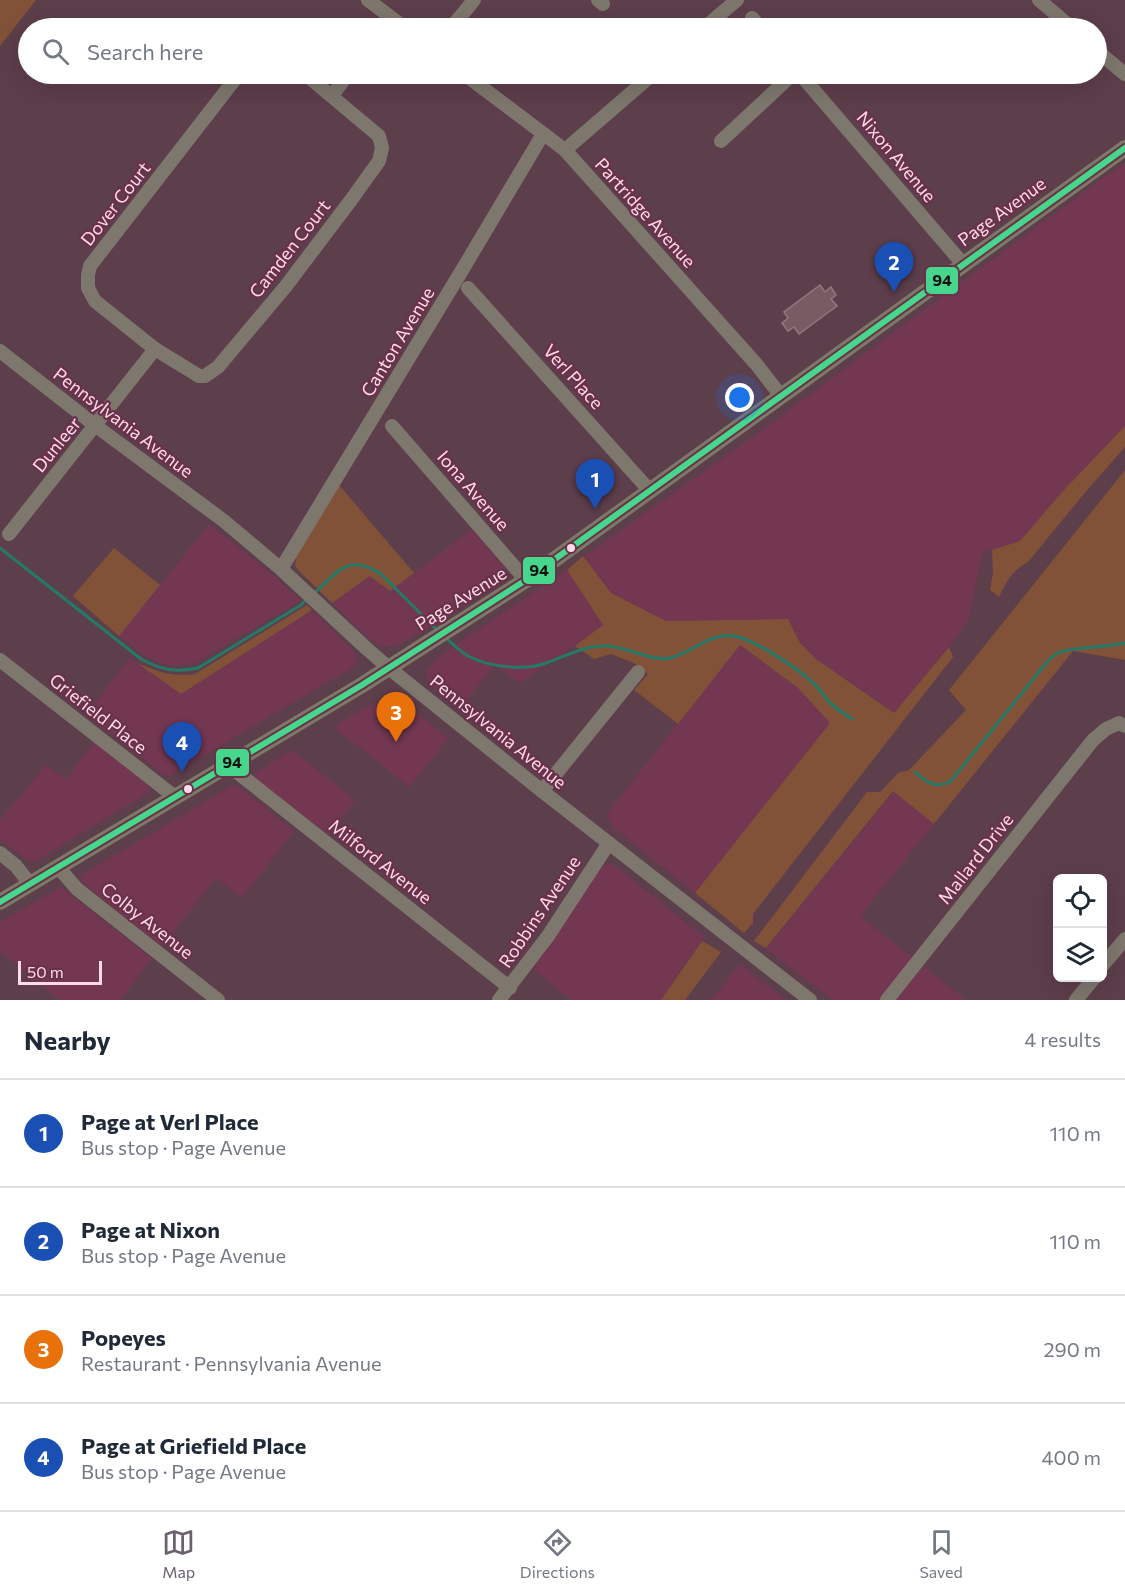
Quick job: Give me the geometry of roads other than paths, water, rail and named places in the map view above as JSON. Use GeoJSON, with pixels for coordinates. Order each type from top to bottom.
{"type":"FeatureCollection","features":[{"type":"Feature","properties":{"kind":"main road","name":"Page Avenue"},"geometry":{"type":"LineString","coordinates":[[0,902],[362,685],[526,580],[1125,148]]}},
{"type":"Feature","properties":{"kind":"street"},"geometry":{"type":"LineString","coordinates":[[368,0],[392,18]]}},
{"type":"Feature","properties":{"kind":"street"},"geometry":{"type":"LineString","coordinates":[[459,18],[474,0]]}},
{"type":"Feature","properties":{"kind":"street"},"geometry":{"type":"LineString","coordinates":[[1039,0],[1060,18]]}},
{"type":"Feature","properties":{"kind":"street"},"geometry":{"type":"LineString","coordinates":[[716,18],[734,1]]}},
{"type":"Feature","properties":{"kind":"street"},"geometry":{"type":"LineString","coordinates":[[1107,59],[1125,74]]}},
{"type":"Feature","properties":{"kind":"street","name":"Dover Court"},"geometry":{"type":"LineString","coordinates":[[155,349],[95,301],[88,288],[90,266],[231,84]]}},
{"type":"Feature","properties":{"kind":"street"},"geometry":{"type":"LineString","coordinates":[[317,84],[332,96],[341,84]]}},
{"type":"Feature","properties":{"kind":"street","name":"Partridge Avenue"},"geometry":{"type":"LineString","coordinates":[[477,84],[565,150],[757,365],[781,396]]}},
{"type":"Feature","properties":{"kind":"street"},"geometry":{"type":"LineString","coordinates":[[565,150],[641,84]]}},
{"type":"Feature","properties":{"kind":"street"},"geometry":{"type":"LineString","coordinates":[[721,141],[782,84]]}},
{"type":"Feature","properties":{"kind":"street","name":"Nixon Avenue"},"geometry":{"type":"LineString","coordinates":[[809,84],[963,264]]}},
{"type":"Feature","properties":{"kind":"street","name":"Camden Court"},"geometry":{"type":"LineString","coordinates":[[155,349],[199,376],[205,376],[218,367],[286,286],[379,161],[382,148],[379,136],[332,96]]}},
{"type":"Feature","properties":{"kind":"street","name":"Canton Avenue"},"geometry":{"type":"LineString","coordinates":[[281,568],[543,134]]}},
{"type":"Feature","properties":{"kind":"street","name":"Verl Place"},"geometry":{"type":"LineString","coordinates":[[468,288],[650,491]]}},
{"type":"Feature","properties":{"kind":"street","name":"Dunleer"},"geometry":{"type":"LineString","coordinates":[[9,534],[155,349]]}},
{"type":"Feature","properties":{"kind":"street","name":"Pennsylvania Avenue"},"geometry":{"type":"LineString","coordinates":[[0,351],[224,521],[281,568],[389,668],[542,791],[810,1000]]}},
{"type":"Feature","properties":{"kind":"street","name":"Iona Avenue"},"geometry":{"type":"LineString","coordinates":[[392,426],[526,580]]}},
{"type":"Feature","properties":{"kind":"street","name":"Griefield Place"},"geometry":{"type":"LineString","coordinates":[[0,660],[175,797]]}},
{"type":"Feature","properties":{"kind":"street"},"geometry":{"type":"LineString","coordinates":[[542,791],[638,672]]}},
{"type":"Feature","properties":{"kind":"street","name":"Mallard Drive"},"geometry":{"type":"LineString","coordinates":[[887,1000],[1093,740],[1106,729],[1119,723],[1125,726]]}},
{"type":"Feature","properties":{"kind":"street","name":"Milford Avenue"},"geometry":{"type":"LineString","coordinates":[[228,765],[510,988]]}},
{"type":"Feature","properties":{"kind":"street","name":"Robbins Avenue"},"geometry":{"type":"LineString","coordinates":[[499,1000],[548,936],[609,843]]}},
{"type":"Feature","properties":{"kind":"street"},"geometry":{"type":"LineString","coordinates":[[0,853],[16,866],[30,884]]}},
{"type":"Feature","properties":{"kind":"street","name":"Colby Avenue"},"geometry":{"type":"LineString","coordinates":[[58,867],[78,889],[218,1000]]}},
{"type":"Feature","properties":{"kind":"street"},"geometry":{"type":"LineString","coordinates":[[1107,960],[1125,939]]}},
{"type":"Feature","properties":{"kind":"street"},"geometry":{"type":"LineString","coordinates":[[1076,1000],[1091,982]]}},
{"type":"Feature","properties":{"kind":"waterway"},"geometry":{"type":"LineString","coordinates":[[0,548],[141,659],[169,670],[198,668],[301,605],[308,598]]}},
{"type":"Feature","properties":{"kind":"waterway"},"geometry":{"type":"LineString","coordinates":[[313,594],[344,568],[360,565],[381,574],[438,631]]}},
{"type":"Feature","properties":{"kind":"waterway"},"geometry":{"type":"LineString","coordinates":[[445,637],[463,653],[478,660],[497,665],[528,667],[596,646],[612,646],[654,658],[670,658],[717,637],[734,636],[753,642],[786,662],[815,684],[830,703],[852,719]]}},
{"type":"Feature","properties":{"kind":"waterway"},"geometry":{"type":"LineString","coordinates":[[915,772],[935,785],[950,782],[1054,656],[1071,649],[1125,643]]}},
{"type":"Feature","properties":{"kind":"place","name":"Page at Nixon"},"geometry":{"type":"Point","coordinates":[894,292]}},
{"type":"Feature","properties":{"kind":"place","name":"Page at Verl Place"},"geometry":{"type":"Point","coordinates":[595,509]}},
{"type":"Feature","properties":{"kind":"place","name":"Popeyes"},"geometry":{"type":"Point","coordinates":[396,742]}},
{"type":"Feature","properties":{"kind":"place","name":"Page at Griefield Place"},"geometry":{"type":"Point","coordinates":[182,772]}}]}
